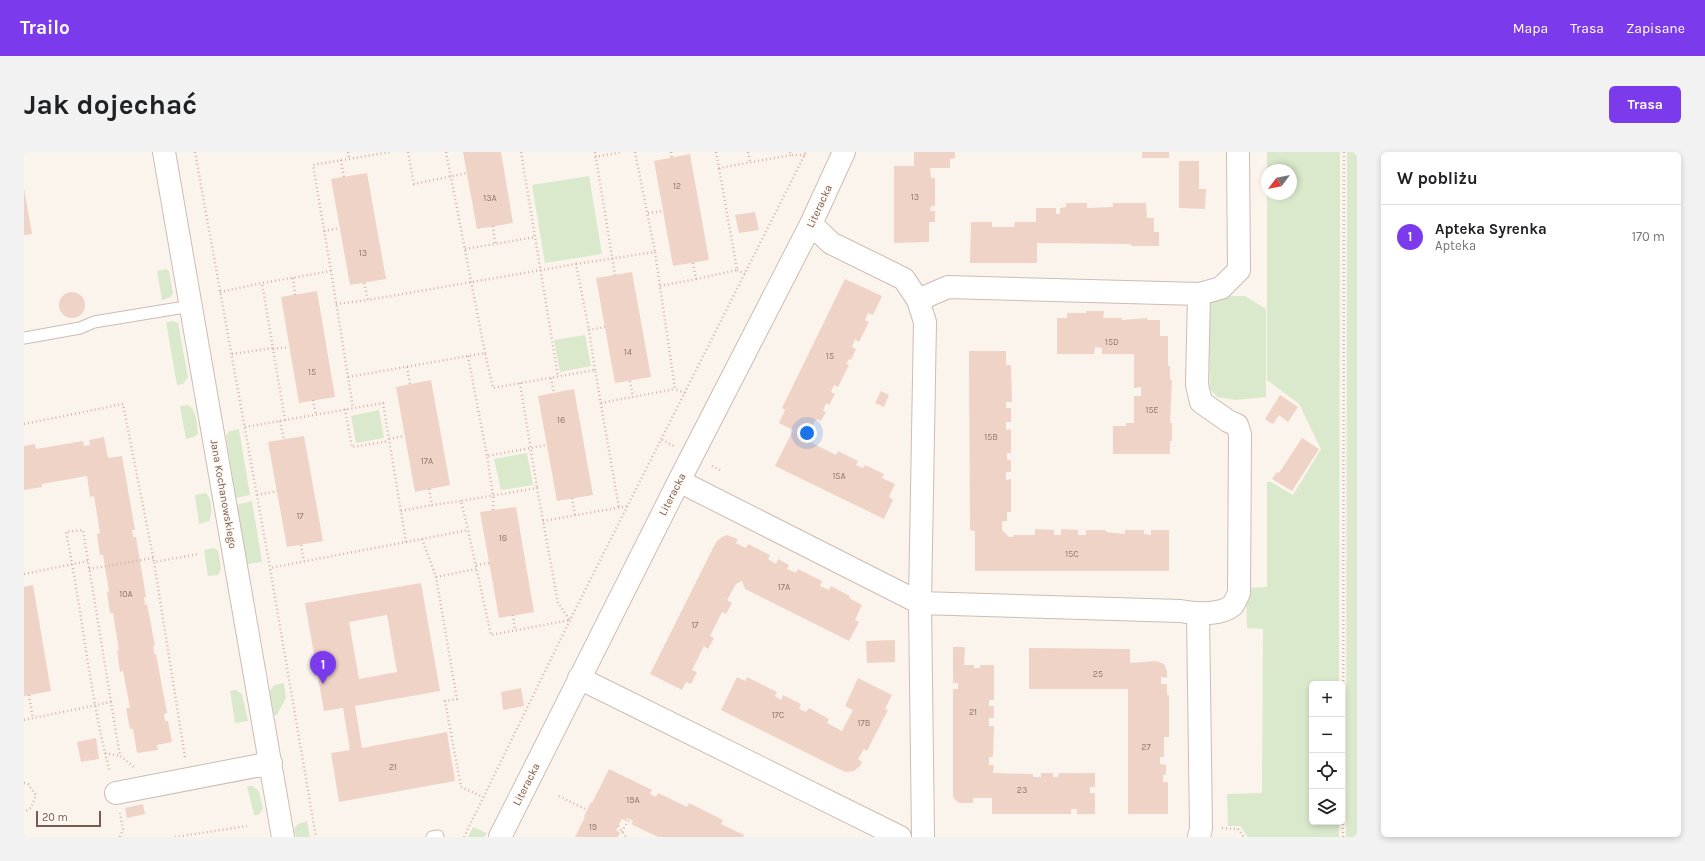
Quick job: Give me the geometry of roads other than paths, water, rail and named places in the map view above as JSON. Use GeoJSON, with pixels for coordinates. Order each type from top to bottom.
{"type":"FeatureCollection","features":[{"type":"Feature","properties":{"kind":"street","name":"Jana Kochanowskiego"},"geometry":{"type":"LineString","coordinates":[[164,152],[283,837]]}},
{"type":"Feature","properties":{"kind":"street","name":"Literacka"},"geometry":{"type":"LineString","coordinates":[[500,837],[678,481],[810,224],[844,152]]}},
{"type":"Feature","properties":{"kind":"street"},"geometry":{"type":"LineString","coordinates":[[918,300],[948,287],[1198,294],[1221,288],[1239,270],[1238,152]]}},
{"type":"Feature","properties":{"kind":"street"},"geometry":{"type":"LineString","coordinates":[[810,224],[831,243],[904,278],[918,300],[925,322],[920,602],[923,837]]}},
{"type":"Feature","properties":{"kind":"street"},"geometry":{"type":"LineString","coordinates":[[678,481],[920,602],[1180,611],[1198,614],[1223,610],[1233,604],[1239,593],[1240,434],[1237,425],[1228,422],[1202,402],[1197,385],[1198,294]]}},
{"type":"Feature","properties":{"kind":"street"},"geometry":{"type":"LineString","coordinates":[[1198,614],[1201,828],[1199,837]]}},
{"type":"Feature","properties":{"kind":"street"},"geometry":{"type":"LineString","coordinates":[[580,678],[900,837]]}},
{"type":"Feature","properties":{"kind":"street"},"geometry":{"type":"LineString","coordinates":[[116,794],[271,763]]}},
{"type":"Feature","properties":{"kind":"lane"},"geometry":{"type":"LineString","coordinates":[[24,338],[80,328],[94,322],[191,306]]}},
{"type":"Feature","properties":{"kind":"place","name":"Apteka Syrenka"},"geometry":{"type":"Point","coordinates":[323,684]}}]}
